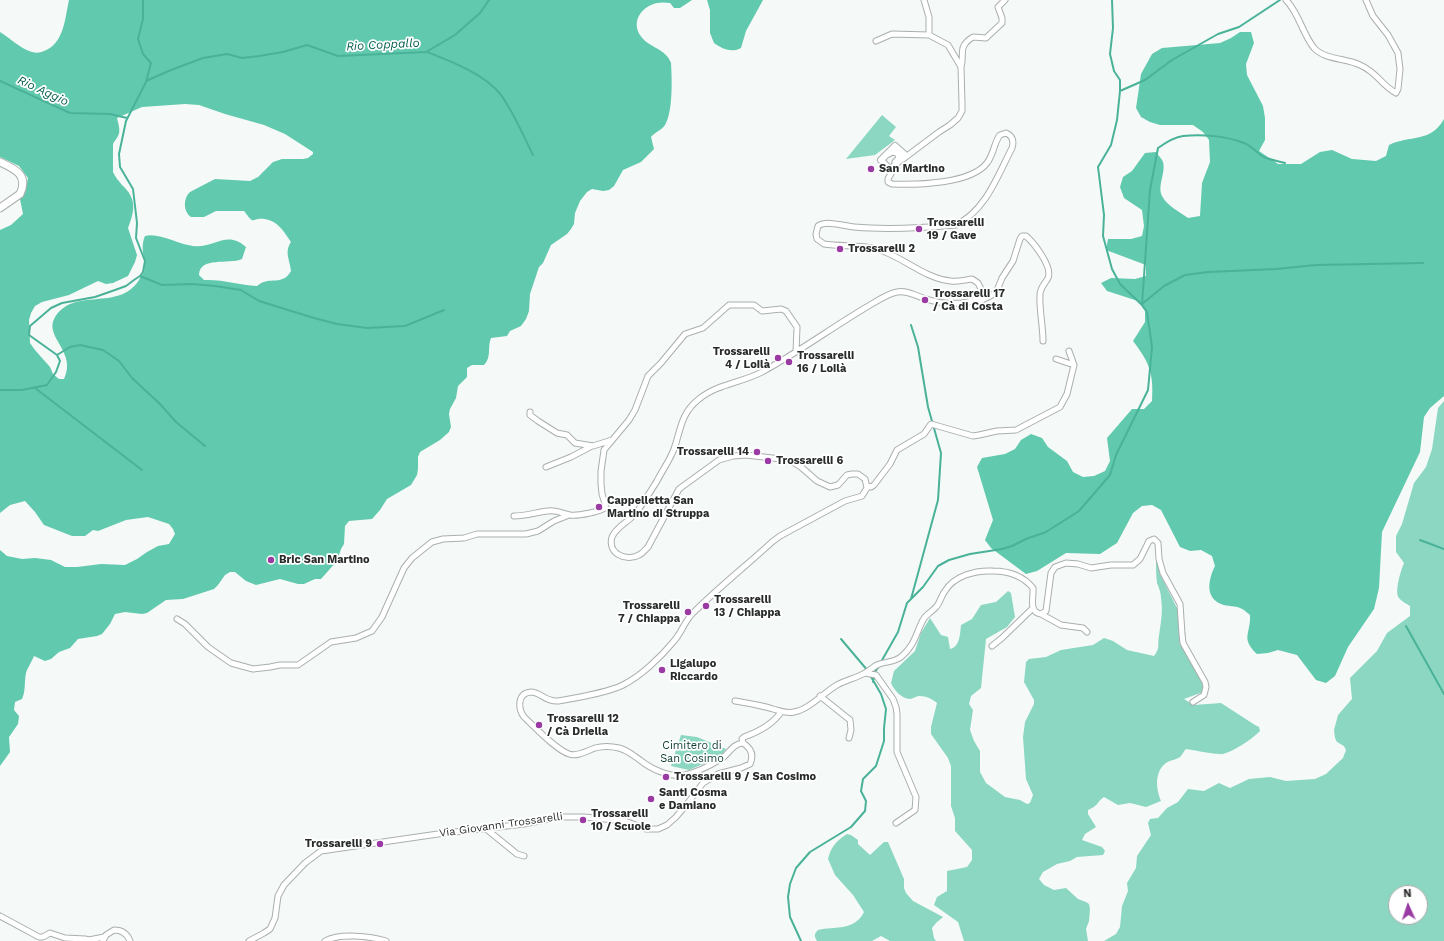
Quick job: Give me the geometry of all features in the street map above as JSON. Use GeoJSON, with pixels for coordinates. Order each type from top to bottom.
{"type":"FeatureCollection","features":[{"type":"Feature","properties":{"kind":"main road"},"geometry":{"type":"LineString","coordinates":[[0,162],[16,170],[22,178],[23,183],[20,194],[0,208]]}},
{"type":"Feature","properties":{"kind":"street"},"geometry":{"type":"LineString","coordinates":[[924,0],[929,17],[929,35]]}},
{"type":"Feature","properties":{"kind":"street"},"geometry":{"type":"LineString","coordinates":[[960,67],[962,62],[961,52],[966,43],[973,37],[986,38],[1000,26],[1002,20],[998,7],[1005,0]]}},
{"type":"Feature","properties":{"kind":"street"},"geometry":{"type":"LineString","coordinates":[[1286,0],[1292,6],[1314,48],[1319,52],[1368,68],[1396,93],[1398,89],[1400,69],[1398,53],[1388,35],[1373,16],[1366,0]]}},
{"type":"Feature","properties":{"kind":"street"},"geometry":{"type":"LineString","coordinates":[[876,41],[892,34],[929,35],[948,45],[960,67],[963,98],[962,111],[958,118],[950,126],[939,132],[908,155],[890,172],[887,181],[892,184],[937,182],[957,179],[976,173],[982,168],[991,157],[999,136],[1004,133],[1010,136],[1012,139],[1012,146],[994,184],[980,207],[965,220],[956,225],[889,228],[855,227],[824,223],[818,226],[816,231],[817,239],[824,244],[876,249],[892,255],[940,279],[952,282],[972,279],[980,286],[981,292],[975,300]]}},
{"type":"Feature","properties":{"kind":"street"},"geometry":{"type":"LineString","coordinates":[[781,712],[770,724],[744,737],[742,739],[743,743],[736,745],[720,760],[686,775],[675,776],[641,762],[624,749],[617,747],[596,748],[579,754],[569,754],[557,747],[524,717],[520,711],[520,703],[523,697],[531,692],[551,701],[558,701],[607,691],[631,681],[674,641],[682,630],[686,621],[694,612],[772,542],[780,536],[845,501],[862,496],[865,493],[867,486],[866,481],[863,477],[855,473],[847,475],[838,485],[826,486],[794,463],[775,458],[746,455],[733,456],[719,460],[678,489],[644,552],[634,557],[618,556],[613,549],[612,537],[617,529],[631,518],[638,510],[656,483],[674,449],[681,423],[693,404],[705,394],[718,387],[745,380],[796,352],[851,316],[886,296],[897,292],[915,294],[926,299],[942,303],[975,300],[980,301],[996,292],[1002,278],[1014,261],[1021,236],[1026,236],[1030,239],[1046,261],[1049,269],[1048,278],[1042,287],[1040,296],[1043,341]]}},
{"type":"Feature","properties":{"kind":"street"},"geometry":{"type":"LineString","coordinates":[[177,619],[185,624],[208,647],[231,663],[253,669],[280,665],[298,665],[331,642],[356,638],[372,631],[382,617],[404,568],[412,558],[432,542],[443,539],[464,538],[477,534],[526,534],[538,531],[554,521],[569,515],[597,511],[606,507],[602,494],[601,471],[604,450],[625,426],[632,414],[648,376],[662,363],[685,334],[702,328],[731,304],[754,305],[762,311],[781,309],[786,311],[797,327],[796,352]]}},
{"type":"Feature","properties":{"kind":"street"},"geometry":{"type":"LineString","coordinates":[[867,486],[872,486],[880,478],[890,464],[896,450],[924,434],[930,424],[976,436],[997,431],[1016,430],[1055,410],[1062,404],[1067,394],[1074,365],[1069,351]]}},
{"type":"Feature","properties":{"kind":"street"},"geometry":{"type":"LineString","coordinates":[[1056,359],[1074,365]]}},
{"type":"Feature","properties":{"kind":"street"},"geometry":{"type":"LineString","coordinates":[[530,412],[533,417],[554,432],[567,435],[575,443],[593,446]]}},
{"type":"Feature","properties":{"kind":"street"},"geometry":{"type":"LineString","coordinates":[[546,467],[593,446],[612,440]]}},
{"type":"Feature","properties":{"kind":"street"},"geometry":{"type":"LineString","coordinates":[[514,516],[551,511],[563,512],[569,515]]}},
{"type":"Feature","properties":{"kind":"street"},"geometry":{"type":"LineString","coordinates":[[1041,614],[1046,611],[1051,573],[1055,567],[1066,562],[1091,568],[1111,565],[1132,565],[1140,559],[1149,541],[1152,539],[1156,540],[1163,572],[1180,604],[1184,643],[1205,682],[1206,687],[1204,695],[1192,702]]}},
{"type":"Feature","properties":{"kind":"street"},"geometry":{"type":"LineString","coordinates":[[735,700],[781,712],[799,711],[837,685],[865,673],[878,664],[889,662],[901,657],[911,647],[923,619],[927,614],[936,608],[945,590],[954,581],[965,575],[976,572],[1002,571],[1017,576],[1033,588],[1032,608],[992,646]]}},
{"type":"Feature","properties":{"kind":"street"},"geometry":{"type":"LineString","coordinates":[[1032,608],[1035,612],[1061,624],[1083,628],[1087,632]]}},
{"type":"Feature","properties":{"kind":"street"},"geometry":{"type":"LineString","coordinates":[[865,673],[876,675],[893,699],[897,714],[897,752],[916,797],[915,810],[896,823]]}},
{"type":"Feature","properties":{"kind":"street"},"geometry":{"type":"LineString","coordinates":[[820,696],[850,720],[851,730],[849,738]]}},
{"type":"Feature","properties":{"kind":"street","name":"Via Giovanni Trossarelli"},"geometry":{"type":"LineString","coordinates":[[248,941],[264,933],[270,928],[275,918],[278,896],[284,885],[305,862],[321,851],[438,834],[524,824],[570,816],[625,821],[646,829],[658,829],[676,817],[703,782],[718,774],[750,764],[752,757],[751,752],[743,743]]}},
{"type":"Feature","properties":{"kind":"street"},"geometry":{"type":"LineString","coordinates":[[485,828],[517,854],[524,856]]}},
{"type":"Feature","properties":{"kind":"street"},"geometry":{"type":"LineString","coordinates":[[0,916],[39,937],[43,937],[50,933],[65,938],[89,940],[103,939],[111,931],[121,931],[128,936],[130,941]]}},
{"type":"Feature","properties":{"kind":"street"},"geometry":{"type":"LineString","coordinates":[[325,941],[335,938],[366,936],[386,941]]}},
{"type":"Feature","properties":{"kind":"green space"},"geometry":{"type":"Polygon","coordinates":[[[69,0],[692,0],[680,8],[674,8],[670,3],[662,2],[654,4],[645,9],[639,15],[637,27],[640,35],[648,43],[665,54],[671,63],[672,78],[668,119],[665,125],[651,137],[654,149],[641,162],[623,170],[614,186],[609,190],[603,191],[592,189],[587,192],[580,201],[575,213],[574,224],[571,229],[567,234],[551,245],[543,263],[539,267],[530,294],[529,311],[526,319],[521,326],[510,331],[507,336],[491,338],[488,359],[484,365],[472,365],[467,368],[467,377],[458,386],[456,398],[450,409],[449,414],[451,427],[449,432],[440,440],[420,452],[418,457],[417,475],[411,485],[387,499],[372,519],[349,521],[345,526],[344,544],[337,561],[321,579],[315,579],[304,584],[298,584],[280,579],[256,585],[246,581],[235,572],[230,572],[225,575],[214,589],[183,599],[166,600],[147,613],[142,614],[125,612],[115,614],[110,624],[102,634],[78,639],[70,648],[59,652],[51,659],[45,661],[34,656],[26,673],[22,699],[15,702],[14,710],[19,716],[18,724],[9,737],[10,752],[0,766],[0,550],[7,556],[22,559],[35,558],[51,560],[65,567],[101,564],[125,565],[158,546],[169,544],[175,534],[169,524],[148,517],[126,520],[98,531],[93,530],[85,536],[72,536],[44,525],[25,501],[10,505],[0,513],[0,230],[11,225],[23,214],[20,199],[25,193],[28,178],[19,166],[0,157],[0,32],[28,51],[35,53],[51,48],[60,37],[65,22],[69,0]],[[185,104],[142,107],[117,118],[119,134],[113,144],[113,172],[127,190],[132,200],[133,210],[128,228],[137,255],[128,276],[113,283],[106,284],[98,281],[69,295],[42,302],[35,306],[29,320],[30,343],[50,367],[53,374],[59,379],[64,379],[67,369],[67,361],[54,333],[52,326],[54,319],[62,309],[72,303],[84,300],[108,298],[120,295],[130,290],[144,272],[145,263],[143,241],[145,236],[150,235],[162,237],[193,246],[233,240],[246,247],[242,259],[204,265],[199,275],[204,280],[217,280],[257,286],[267,281],[284,279],[291,271],[288,249],[291,242],[286,234],[274,222],[265,219],[252,220],[244,211],[216,211],[204,217],[191,217],[186,212],[185,201],[190,192],[215,179],[250,181],[258,177],[273,162],[282,159],[308,158],[313,154],[313,152],[285,134],[264,125],[199,105],[185,104]]]}},
{"type":"Feature","properties":{"kind":"green space"},"geometry":{"type":"Polygon","coordinates":[[[707,0],[763,0],[746,31],[741,48],[727,50],[714,43],[710,33],[710,10],[707,0]]]}},
{"type":"Feature","properties":{"kind":"green space"},"geometry":{"type":"Polygon","coordinates":[[[1240,32],[1251,32],[1254,43],[1246,64],[1247,75],[1263,106],[1265,118],[1265,140],[1259,151],[1278,164],[1301,164],[1320,152],[1332,150],[1352,159],[1376,161],[1386,156],[1389,145],[1433,132],[1439,127],[1444,119],[1444,396],[1430,408],[1424,417],[1420,452],[1382,532],[1379,588],[1374,609],[1348,647],[1335,676],[1326,683],[1316,680],[1297,655],[1278,650],[1257,654],[1252,649],[1248,640],[1250,615],[1240,608],[1221,604],[1212,597],[1209,587],[1215,566],[1212,556],[1201,550],[1190,551],[1180,547],[1161,510],[1152,505],[1142,506],[1133,513],[1117,543],[1100,554],[1066,553],[1037,571],[1026,574],[991,548],[985,540],[993,520],[977,467],[982,458],[1005,454],[1015,449],[1021,440],[1031,434],[1042,438],[1048,447],[1067,461],[1073,472],[1083,477],[1094,476],[1105,471],[1110,461],[1107,438],[1132,409],[1144,409],[1152,401],[1152,383],[1149,368],[1143,355],[1133,341],[1145,322],[1145,311],[1138,301],[1107,291],[1101,283],[1111,278],[1135,279],[1146,276],[1146,265],[1106,250],[1108,239],[1131,239],[1142,236],[1144,226],[1142,210],[1124,198],[1120,187],[1123,177],[1132,171],[1145,153],[1156,152],[1161,158],[1164,166],[1160,188],[1164,200],[1188,218],[1200,216],[1202,183],[1210,162],[1209,140],[1203,132],[1193,125],[1160,125],[1141,117],[1136,108],[1141,74],[1152,54],[1162,48],[1220,43],[1240,32]]]}},
{"type":"Feature","properties":{"kind":"green space"},"geometry":{"type":"Polygon","coordinates":[[[882,115],[896,127],[889,136],[895,140],[875,155],[846,159],[882,115]]]}},
{"type":"Feature","properties":{"kind":"green space"},"geometry":{"type":"Polygon","coordinates":[[[1444,401],[1444,941],[1104,941],[1116,934],[1120,927],[1122,906],[1128,891],[1127,883],[1136,868],[1137,856],[1151,835],[1148,823],[1150,819],[1158,818],[1167,808],[1178,802],[1188,789],[1204,791],[1219,783],[1230,788],[1249,779],[1270,777],[1286,781],[1315,779],[1326,774],[1343,758],[1346,750],[1344,746],[1337,742],[1334,730],[1338,715],[1352,699],[1350,678],[1377,651],[1387,633],[1410,616],[1410,606],[1399,598],[1397,591],[1398,581],[1404,563],[1396,552],[1396,536],[1402,524],[1414,483],[1426,467],[1432,449],[1438,408],[1444,401]]]}},
{"type":"Feature","properties":{"kind":"green space"},"geometry":{"type":"Polygon","coordinates":[[[1156,558],[1160,574],[1178,610],[1181,641],[1203,684],[1203,692],[1184,699],[1194,705],[1221,703],[1259,727],[1260,731],[1242,745],[1227,753],[1216,754],[1186,749],[1180,757],[1166,763],[1159,771],[1157,781],[1161,801],[1146,807],[1130,803],[1118,805],[1104,797],[1094,807],[1088,810],[1088,814],[1096,827],[1085,834],[1082,840],[1102,847],[1105,851],[1103,855],[1077,857],[1070,861],[1057,864],[1043,872],[1039,879],[1044,885],[1054,890],[1066,888],[1078,899],[1089,904],[1089,921],[1086,929],[1088,941],[964,941],[958,922],[934,905],[937,897],[947,891],[947,871],[967,867],[972,860],[972,850],[955,831],[955,818],[951,806],[951,766],[948,758],[931,734],[931,727],[937,703],[924,697],[918,696],[912,699],[907,699],[901,696],[891,683],[894,671],[915,651],[921,633],[930,618],[941,635],[948,637],[950,649],[958,643],[961,625],[972,619],[981,605],[996,602],[1008,591],[1011,593],[1015,617],[1007,627],[986,639],[981,688],[971,696],[969,704],[973,710],[970,730],[980,751],[980,772],[986,783],[1005,797],[1020,800],[1027,804],[1030,803],[1033,795],[1026,779],[1023,737],[1025,722],[1034,704],[1034,700],[1024,682],[1026,662],[1029,659],[1046,657],[1061,650],[1093,645],[1104,638],[1113,641],[1127,650],[1154,656],[1158,648],[1162,613],[1161,594],[1157,583],[1156,558]]]}},
{"type":"Feature","properties":{"kind":"green space","name":"Cimitero di San Cosimo"},"geometry":{"type":"Polygon","coordinates":[[[681,735],[697,737],[726,749],[721,756],[689,770],[671,766],[681,735]]]}},
{"type":"Feature","properties":{"kind":"green space"},"geometry":{"type":"Polygon","coordinates":[[[847,834],[858,840],[858,844],[870,855],[884,842],[888,842],[904,879],[904,888],[906,893],[913,901],[943,917],[932,928],[936,941],[890,941],[881,936],[872,941],[817,941],[815,935],[818,930],[850,925],[860,918],[864,912],[853,895],[835,875],[828,859],[834,845],[847,834]]]}},
{"type":"Feature","properties":{"kind":"waterway"},"geometry":{"type":"LineString","coordinates":[[0,390],[22,390],[47,385],[56,372],[60,361],[57,355],[29,335],[30,326],[51,308],[62,303],[95,297],[126,286],[143,272],[145,261],[136,238],[137,223],[133,189],[120,167],[119,154],[126,121],[146,82],[151,63],[143,54],[138,39],[143,19],[143,0]]}},
{"type":"Feature","properties":{"kind":"waterway","name":"Rio Coppallo"},"geometry":{"type":"LineString","coordinates":[[146,81],[203,58],[227,54],[242,58],[259,56],[283,52],[307,45],[338,56],[426,52],[455,35],[480,13],[489,0]]}},
{"type":"Feature","properties":{"kind":"waterway"},"geometry":{"type":"LineString","coordinates":[[881,662],[898,632],[907,603],[923,587],[938,566],[949,560],[970,554],[1012,546],[1046,532],[1079,511],[1110,475],[1116,455],[1148,390],[1152,347],[1147,312],[1142,305],[1120,284],[1112,269],[1103,236],[1104,215],[1098,167],[1111,145],[1117,120],[1120,91],[1120,80],[1114,71],[1110,54],[1113,28],[1112,0]]}},
{"type":"Feature","properties":{"kind":"waterway"},"geometry":{"type":"LineString","coordinates":[[1120,91],[1145,80],[1172,60],[1218,34],[1239,27],[1280,0]]}},
{"type":"Feature","properties":{"kind":"waterway"},"geometry":{"type":"LineString","coordinates":[[427,52],[467,69],[494,87],[510,109],[533,155]]}},
{"type":"Feature","properties":{"kind":"waterway","name":"Rio Aggio"},"geometry":{"type":"LineString","coordinates":[[0,81],[70,113],[110,114],[127,118]]}},
{"type":"Feature","properties":{"kind":"waterway"},"geometry":{"type":"LineString","coordinates":[[1142,305],[1150,190],[1158,148],[1170,140],[1180,137],[1190,135],[1214,136],[1244,143],[1264,157],[1285,163]]}},
{"type":"Feature","properties":{"kind":"waterway"},"geometry":{"type":"LineString","coordinates":[[1142,304],[1164,286],[1185,275],[1208,272],[1276,269],[1316,265],[1423,263]]}},
{"type":"Feature","properties":{"kind":"waterway"},"geometry":{"type":"LineString","coordinates":[[140,276],[162,285],[192,284],[241,290],[259,301],[314,318],[337,324],[367,328],[405,326],[444,310]]}},
{"type":"Feature","properties":{"kind":"waterway"},"geometry":{"type":"LineString","coordinates":[[911,325],[918,347],[928,407],[941,453],[938,500],[911,599]]}},
{"type":"Feature","properties":{"kind":"waterway"},"geometry":{"type":"LineString","coordinates":[[57,355],[70,347],[80,345],[103,350],[119,361],[132,378],[160,404],[176,422],[205,446]]}},
{"type":"Feature","properties":{"kind":"waterway"},"geometry":{"type":"LineString","coordinates":[[35,388],[142,470]]}},
{"type":"Feature","properties":{"kind":"waterway"},"geometry":{"type":"LineString","coordinates":[[1420,540],[1444,549]]}},
{"type":"Feature","properties":{"kind":"waterway"},"geometry":{"type":"LineString","coordinates":[[1406,626],[1444,694]]}},
{"type":"Feature","properties":{"kind":"waterway"},"geometry":{"type":"LineString","coordinates":[[841,639],[868,671]]}},
{"type":"Feature","properties":{"kind":"waterway"},"geometry":{"type":"LineString","coordinates":[[873,682],[875,672],[879,666]]}},
{"type":"Feature","properties":{"kind":"waterway"},"geometry":{"type":"LineString","coordinates":[[801,941],[790,917],[788,897],[790,884],[796,868],[810,852],[851,827],[865,811],[866,801],[861,791],[863,779],[876,766],[884,741],[886,709],[881,694],[870,675]]}},
{"type":"Feature","properties":{"kind":"place","name":"San Martino"},"geometry":{"type":"Point","coordinates":[871,169]}},
{"type":"Feature","properties":{"kind":"place","name":"Trossarelli 19 / Gave"},"geometry":{"type":"Point","coordinates":[919,229]}},
{"type":"Feature","properties":{"kind":"place","name":"Trossarelli 2"},"geometry":{"type":"Point","coordinates":[840,249]}},
{"type":"Feature","properties":{"kind":"place","name":"Trossarelli 17 / Cà di Costa"},"geometry":{"type":"Point","coordinates":[925,300]}},
{"type":"Feature","properties":{"kind":"place","name":"Trossarelli 4 / Loilà"},"geometry":{"type":"Point","coordinates":[778,358]}},
{"type":"Feature","properties":{"kind":"place","name":"Trossarelli 16 / Loilà"},"geometry":{"type":"Point","coordinates":[789,362]}},
{"type":"Feature","properties":{"kind":"place","name":"Trossarelli 14"},"geometry":{"type":"Point","coordinates":[757,452]}},
{"type":"Feature","properties":{"kind":"place","name":"Trossarelli 6"},"geometry":{"type":"Point","coordinates":[768,461]}},
{"type":"Feature","properties":{"kind":"place","name":"Cappelletta San Martino di Struppa"},"geometry":{"type":"Point","coordinates":[599,507]}},
{"type":"Feature","properties":{"kind":"place","name":"Bric San Martino"},"geometry":{"type":"Point","coordinates":[271,560]}},
{"type":"Feature","properties":{"kind":"place","name":"Trossarelli 13 / Chiappa"},"geometry":{"type":"Point","coordinates":[706,606]}},
{"type":"Feature","properties":{"kind":"place","name":"Trossarelli 7 / Chiappa"},"geometry":{"type":"Point","coordinates":[688,612]}},
{"type":"Feature","properties":{"kind":"place","name":"Ligalupo Riccardo"},"geometry":{"type":"Point","coordinates":[662,670]}},
{"type":"Feature","properties":{"kind":"place","name":"Trossarelli 12 / Cà Driella"},"geometry":{"type":"Point","coordinates":[539,725]}},
{"type":"Feature","properties":{"kind":"place","name":"Trossarelli 9 / San Cosimo"},"geometry":{"type":"Point","coordinates":[666,777]}},
{"type":"Feature","properties":{"kind":"place","name":"Santi Cosma e Damiano"},"geometry":{"type":"Point","coordinates":[651,799]}},
{"type":"Feature","properties":{"kind":"place","name":"Trossarelli 10 / Scuole"},"geometry":{"type":"Point","coordinates":[583,820]}},
{"type":"Feature","properties":{"kind":"place","name":"Trossarelli 9"},"geometry":{"type":"Point","coordinates":[380,844]}}]}
